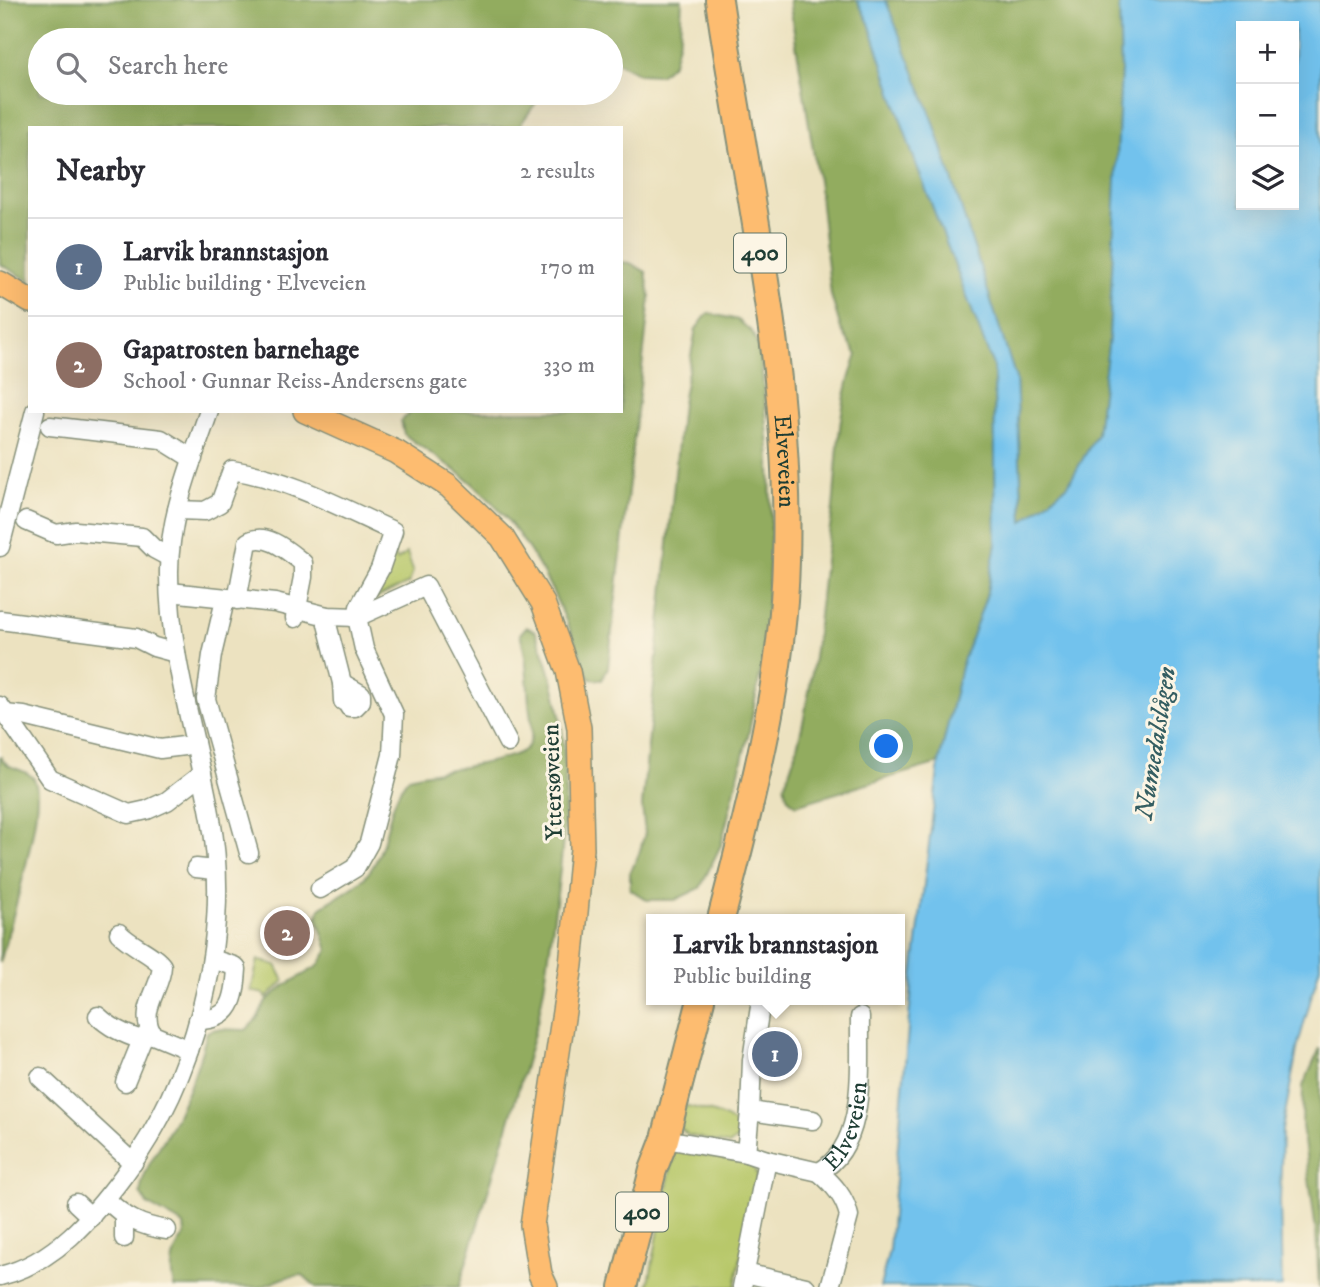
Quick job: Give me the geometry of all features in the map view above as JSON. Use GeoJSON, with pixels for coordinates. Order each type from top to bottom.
{"type":"FeatureCollection","features":[{"type":"Feature","properties":{"kind":"highway","name":"Elveveien"},"geometry":{"type":"LineString","coordinates":[[719,0],[777,365],[785,443],[787,508],[785,586],[776,675],[758,768],[722,914]]}},
{"type":"Feature","properties":{"kind":"highway","name":"400"},"geometry":{"type":"LineString","coordinates":[[622,1287],[653,1170],[665,1139],[700,1005]]}},
{"type":"Feature","properties":{"kind":"highway","name":"400"},"geometry":{"type":"LineString","coordinates":[[641,1287],[664,1173],[665,1139]]}},
{"type":"Feature","properties":{"kind":"main road"},"geometry":{"type":"LineString","coordinates":[[0,283],[28,300]]}},
{"type":"Feature","properties":{"kind":"main road","name":"Yttersøveien"},"geometry":{"type":"LineString","coordinates":[[314,413],[332,417],[449,486],[502,537],[543,603],[568,671],[579,728],[582,849],[571,965],[532,1225],[547,1283]]}},
{"type":"Feature","properties":{"kind":"street"},"geometry":{"type":"LineString","coordinates":[[0,547],[4,514],[34,413]]}},
{"type":"Feature","properties":{"kind":"street"},"geometry":{"type":"LineString","coordinates":[[0,1276],[14,1273],[47,1255],[91,1217],[106,1199],[133,1163],[170,1099],[198,1020],[212,960],[217,910],[212,822],[176,653],[169,557],[177,510],[208,413]]}},
{"type":"Feature","properties":{"kind":"street"},"geometry":{"type":"LineString","coordinates":[[50,426],[160,439],[192,459]]}},
{"type":"Feature","properties":{"kind":"street"},"geometry":{"type":"LineString","coordinates":[[177,510],[205,511],[220,502],[232,470],[252,473],[304,491],[393,531],[380,569],[359,607],[357,617],[364,649],[394,714],[392,755],[369,843],[355,868],[320,889]]}},
{"type":"Feature","properties":{"kind":"street"},"geometry":{"type":"LineString","coordinates":[[26,521],[56,534],[76,531],[142,537],[154,549],[169,557]]}},
{"type":"Feature","properties":{"kind":"street"},"geometry":{"type":"LineString","coordinates":[[249,853],[206,699],[212,655],[248,542],[259,538],[270,541],[303,563],[296,614]]}},
{"type":"Feature","properties":{"kind":"street"},"geometry":{"type":"LineString","coordinates":[[170,592],[231,600],[296,614],[324,612],[357,617],[426,586],[508,743]]}},
{"type":"Feature","properties":{"kind":"street"},"geometry":{"type":"LineString","coordinates":[[324,612],[345,697]]}},
{"type":"Feature","properties":{"kind":"street"},"geometry":{"type":"LineString","coordinates":[[0,620],[136,638],[176,653]]}},
{"type":"Feature","properties":{"kind":"street"},"geometry":{"type":"LineString","coordinates":[[3,710],[160,749],[195,742]]}},
{"type":"Feature","properties":{"kind":"street"},"geometry":{"type":"LineString","coordinates":[[3,710],[50,779],[129,814],[147,810],[166,801],[202,774]]}},
{"type":"Feature","properties":{"kind":"street"},"geometry":{"type":"LineString","coordinates":[[196,868],[215,870]]}},
{"type":"Feature","properties":{"kind":"street"},"geometry":{"type":"LineString","coordinates":[[119,933],[132,946],[159,961],[162,966],[161,976],[148,1008],[146,1035],[125,1082]]}},
{"type":"Feature","properties":{"kind":"street"},"geometry":{"type":"LineString","coordinates":[[198,1020],[219,1017],[226,1013],[231,1003],[237,969],[212,960]]}},
{"type":"Feature","properties":{"kind":"street"},"geometry":{"type":"LineString","coordinates":[[746,1153],[752,1060],[760,1005]]}},
{"type":"Feature","properties":{"kind":"street"},"geometry":{"type":"LineString","coordinates":[[99,1016],[120,1031],[153,1035],[189,1050]]}},
{"type":"Feature","properties":{"kind":"street","name":"Elveveien"},"geometry":{"type":"LineString","coordinates":[[665,1139],[746,1153],[819,1172],[831,1166],[842,1153],[851,1133],[858,1098],[860,1017]]}},
{"type":"Feature","properties":{"kind":"street"},"geometry":{"type":"LineString","coordinates":[[40,1077],[133,1163]]}},
{"type":"Feature","properties":{"kind":"street"},"geometry":{"type":"LineString","coordinates":[[750,1111],[813,1120]]}},
{"type":"Feature","properties":{"kind":"street"},"geometry":{"type":"LineString","coordinates":[[767,1160],[744,1280],[806,1287]]}},
{"type":"Feature","properties":{"kind":"street"},"geometry":{"type":"LineString","coordinates":[[819,1172],[840,1194],[849,1216],[830,1287]]}},
{"type":"Feature","properties":{"kind":"street"},"geometry":{"type":"LineString","coordinates":[[106,1199],[124,1217],[167,1230]]}},
{"type":"Feature","properties":{"kind":"street"},"geometry":{"type":"LineString","coordinates":[[76,1203],[91,1217]]}},
{"type":"Feature","properties":{"kind":"street"},"geometry":{"type":"LineString","coordinates":[[124,1217],[124,1238]]}},
{"type":"Feature","properties":{"kind":"green space"},"geometry":{"type":"Polygon","coordinates":[[[0,0],[682,0],[680,35],[673,63],[660,75],[639,74],[623,65],[623,28],[28,28],[28,105],[534,105],[519,126],[28,126],[28,280],[0,264],[0,0]]]}},
{"type":"Feature","properties":{"kind":"green space"},"geometry":{"type":"Polygon","coordinates":[[[789,0],[857,0],[869,23],[912,153],[994,368],[996,544],[986,597],[961,667],[939,763],[796,805],[788,798],[784,786],[807,704],[833,505],[840,425],[846,389],[857,355],[841,329],[831,295],[819,187],[789,0]]]}},
{"type":"Feature","properties":{"kind":"green space"},"geometry":{"type":"Polygon","coordinates":[[[885,0],[1119,0],[1121,70],[1109,338],[1097,434],[1068,485],[1023,522],[1016,379],[933,120],[885,0]]]}},
{"type":"Feature","properties":{"kind":"green space"},"geometry":{"type":"Polygon","coordinates":[[[623,262],[646,272],[650,297],[608,667],[602,680],[590,679],[544,574],[513,527],[473,484],[404,434],[401,421],[410,413],[623,413],[623,262]]]}},
{"type":"Feature","properties":{"kind":"green space"},"geometry":{"type":"Polygon","coordinates":[[[708,313],[738,320],[752,332],[760,351],[770,458],[771,535],[767,618],[749,732],[721,845],[700,888],[675,900],[647,900],[630,889],[630,873],[645,833],[642,806],[682,403],[696,329],[708,313]]]}},
{"type":"Feature","properties":{"kind":"green space"},"geometry":{"type":"Polygon","coordinates":[[[392,553],[397,560],[407,553],[413,571],[409,583],[370,601],[392,553]]]}},
{"type":"Feature","properties":{"kind":"green space"},"geometry":{"type":"Polygon","coordinates":[[[526,627],[535,631],[557,698],[565,765],[564,832],[546,977],[537,1022],[459,1287],[316,1287],[303,1275],[287,1277],[261,1287],[174,1287],[173,1260],[185,1235],[184,1225],[147,1204],[140,1193],[150,1164],[184,1099],[207,1032],[215,1029],[246,1030],[257,1019],[266,1001],[284,986],[318,966],[328,950],[317,918],[320,908],[355,886],[373,866],[384,840],[395,800],[409,777],[508,757],[528,746],[532,725],[520,634],[526,627]]]}},
{"type":"Feature","properties":{"kind":"green space"},"geometry":{"type":"Polygon","coordinates":[[[0,756],[7,764],[30,775],[34,779],[37,792],[32,839],[0,963],[0,756]]]}},
{"type":"Feature","properties":{"kind":"green space"},"geometry":{"type":"Polygon","coordinates":[[[258,960],[276,965],[284,981],[266,998],[264,994],[251,991],[258,960]]]}},
{"type":"Feature","properties":{"kind":"green space"},"geometry":{"type":"Polygon","coordinates":[[[1320,1048],[1319,1287],[1316,1231],[1302,1126],[1303,1086],[1320,1048]]]}},
{"type":"Feature","properties":{"kind":"green space"},"geometry":{"type":"Polygon","coordinates":[[[684,1105],[731,1121],[741,1132],[738,1138],[729,1145],[688,1135],[680,1128],[684,1105]]]}},
{"type":"Feature","properties":{"kind":"green space"},"geometry":{"type":"Polygon","coordinates":[[[674,1150],[751,1163],[757,1175],[735,1287],[648,1287],[674,1150]]]}},
{"type":"Feature","properties":{"kind":"water","name":"Numedalslågen"},"geometry":{"type":"Polygon","coordinates":[[[857,0],[886,1],[933,120],[1016,379],[1023,522],[1068,485],[1097,434],[1109,338],[1121,70],[1119,0],[1320,0],[1320,966],[1298,1045],[1282,1130],[1282,1287],[880,1287],[889,1250],[912,982],[939,763],[961,667],[986,597],[996,544],[994,368],[912,153],[869,23],[857,0]]]}},
{"type":"Feature","properties":{"kind":"place","name":"Gapatrosten barnehage"},"geometry":{"type":"Point","coordinates":[287,933]}},
{"type":"Feature","properties":{"kind":"place","name":"Larvik brannstasjon"},"geometry":{"type":"Point","coordinates":[775,1054]}}]}
